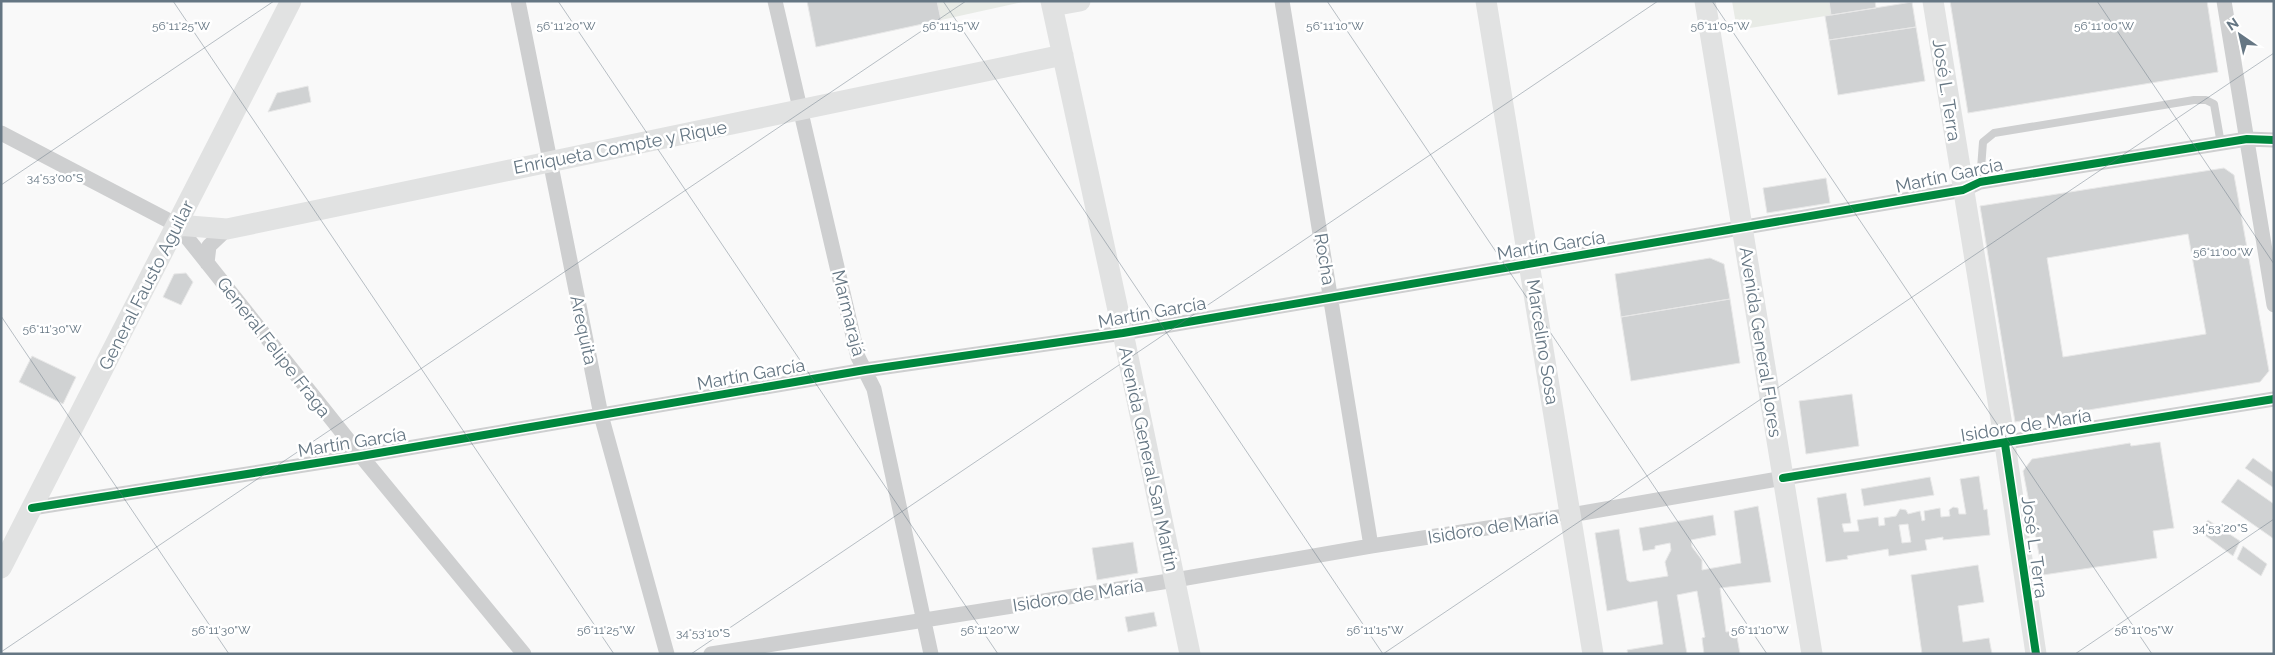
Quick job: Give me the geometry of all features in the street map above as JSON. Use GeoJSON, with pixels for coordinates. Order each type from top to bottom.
{"type":"FeatureCollection","features":[{"type":"Feature","properties":{"kind":"street","name":"General Fausto Aguilar"},"geometry":{"type":"LineString","coordinates":[[1,568],[291,1]]}},
{"type":"Feature","properties":{"kind":"street","name":"Arequita"},"geometry":{"type":"LineString","coordinates":[[518,1],[601,415],[667,654]]}},
{"type":"Feature","properties":{"kind":"street","name":"Marmarajá"},"geometry":{"type":"LineString","coordinates":[[775,1],[858,357],[874,389],[931,654]]}},
{"type":"Feature","properties":{"kind":"street"},"geometry":{"type":"LineString","coordinates":[[1051,3],[1080,1]]}},
{"type":"Feature","properties":{"kind":"street","name":"Rocha"},"geometry":{"type":"LineString","coordinates":[[1282,1],[1371,546]]}},
{"type":"Feature","properties":{"kind":"street","name":"Marcelino Sosa"},"geometry":{"type":"LineString","coordinates":[[1486,1],[1531,264],[1593,654]]}},
{"type":"Feature","properties":{"kind":"street","name":"Avenida General Flores"},"geometry":{"type":"LineString","coordinates":[[1705,1],[1812,654]]}},
{"type":"Feature","properties":{"kind":"street","name":"José L. Terra"},"geometry":{"type":"LineString","coordinates":[[1933,1],[1971,186],[2004,444],[2036,654]]}},
{"type":"Feature","properties":{"kind":"street"},"geometry":{"type":"LineString","coordinates":[[2224,1],[2274,305]]}},
{"type":"Feature","properties":{"kind":"street","name":"Avenida General San Martín"},"geometry":{"type":"LineString","coordinates":[[1051,3],[1123,333],[1190,654]]}},
{"type":"Feature","properties":{"kind":"street","name":"Enriqueta Compte y Rique"},"geometry":{"type":"LineString","coordinates":[[177,225],[227,229],[1063,55]]}},
{"type":"Feature","properties":{"kind":"street"},"geometry":{"type":"LineString","coordinates":[[1,133],[177,225]]}},
{"type":"Feature","properties":{"kind":"street","name":"Martín García"},"geometry":{"type":"LineString","coordinates":[[32,508],[361,456],[865,370],[1123,333],[1331,296],[1743,228],[1971,186],[2247,139],[2274,140]]}},
{"type":"Feature","properties":{"kind":"street","name":"General Felipe Fraga"},"geometry":{"type":"LineString","coordinates":[[177,225],[361,456],[524,654]]}},
{"type":"Feature","properties":{"kind":"street"},"geometry":{"type":"LineString","coordinates":[[207,263],[209,246],[227,229]]}},
{"type":"Feature","properties":{"kind":"street","name":"Isidoro de María"},"geometry":{"type":"LineString","coordinates":[[711,654],[1175,580],[1783,478],[2004,444],[2274,399]]}},
{"type":"Feature","properties":{"kind":"lane"},"geometry":{"type":"LineString","coordinates":[[1971,186],[1983,142],[1994,133],[2194,100],[2206,100],[2214,104],[2221,144]]}},
{"type":"Feature","properties":{"kind":"shaded area"},"geometry":{"type":"Polygon","coordinates":[[[937,1],[1027,1],[941,20],[937,1]]]}},
{"type":"Feature","properties":{"kind":"shaded area"},"geometry":{"type":"Polygon","coordinates":[[[1732,1],[1875,1],[1876,8],[1737,30],[1732,1]]]}},
{"type":"Feature","properties":{"kind":"building"},"geometry":{"type":"Polygon","coordinates":[[[807,1],[937,1],[941,20],[816,47],[807,1]]]}},
{"type":"Feature","properties":{"kind":"building"},"geometry":{"type":"Polygon","coordinates":[[[1829,1],[1875,1],[1876,8],[1831,15],[1829,1]]]}},
{"type":"Feature","properties":{"kind":"building"},"geometry":{"type":"Polygon","coordinates":[[[1950,1],[2207,1],[2218,72],[1968,113],[1950,1]]]}},
{"type":"Feature","properties":{"kind":"building"},"geometry":{"type":"Polygon","coordinates":[[[1912,2],[1916,27],[1829,40],[1825,16],[1912,2]]]}},
{"type":"Feature","properties":{"kind":"building"},"geometry":{"type":"Polygon","coordinates":[[[1916,27],[1925,81],[1838,95],[1829,40],[1916,27]]]}},
{"type":"Feature","properties":{"kind":"building"},"geometry":{"type":"Polygon","coordinates":[[[308,86],[311,102],[268,112],[277,93],[308,86]]]}},
{"type":"Feature","properties":{"kind":"building"},"geometry":{"type":"Polygon","coordinates":[[[2224,168],[2234,175],[2269,371],[2260,382],[2015,422],[1980,206],[2224,168]],[[2188,234],[2047,258],[2063,357],[2206,334],[2188,234]]]}},
{"type":"Feature","properties":{"kind":"building"},"geometry":{"type":"Polygon","coordinates":[[[1826,178],[1830,203],[1767,213],[1763,188],[1826,178]]]}},
{"type":"Feature","properties":{"kind":"building"},"geometry":{"type":"Polygon","coordinates":[[[1710,258],[1724,264],[1730,299],[1621,317],[1615,274],[1710,258]]]}},
{"type":"Feature","properties":{"kind":"building"},"geometry":{"type":"Polygon","coordinates":[[[186,273],[193,282],[181,305],[163,297],[174,274],[186,273]]]}},
{"type":"Feature","properties":{"kind":"building"},"geometry":{"type":"Polygon","coordinates":[[[1730,299],[1740,363],[1631,381],[1621,317],[1730,299]]]}},
{"type":"Feature","properties":{"kind":"building"},"geometry":{"type":"Polygon","coordinates":[[[32,356],[76,377],[63,404],[19,382],[32,356]]]}},
{"type":"Feature","properties":{"kind":"building"},"geometry":{"type":"Polygon","coordinates":[[[1852,394],[1859,446],[1806,454],[1799,401],[1852,394]]]}},
{"type":"Feature","properties":{"kind":"building"},"geometry":{"type":"Polygon","coordinates":[[[2160,442],[2174,528],[2153,531],[2157,558],[2043,575],[2023,471],[2032,459],[2130,443],[2131,446],[2160,442]]]}},
{"type":"Feature","properties":{"kind":"building"},"geometry":{"type":"Polygon","coordinates":[[[2253,458],[2274,473],[2274,488],[2245,468],[2253,458]]]}},
{"type":"Feature","properties":{"kind":"building"},"geometry":{"type":"Polygon","coordinates":[[[1979,476],[1984,510],[1987,509],[1990,535],[1943,540],[1943,537],[1925,540],[1927,550],[1889,556],[1888,549],[1847,556],[1848,559],[1826,562],[1817,498],[1846,493],[1851,523],[1842,524],[1844,532],[1859,531],[1857,520],[1878,517],[1879,526],[1885,525],[1884,518],[1896,516],[1900,509],[1906,510],[1908,514],[1920,511],[1922,521],[1925,520],[1924,511],[1940,508],[1941,517],[1950,516],[1949,510],[1953,507],[1958,508],[1959,514],[1966,514],[1960,479],[1979,476]],[[1908,524],[1899,525],[1902,543],[1911,542],[1908,524]]]}},
{"type":"Feature","properties":{"kind":"building"},"geometry":{"type":"Polygon","coordinates":[[[1930,477],[1934,495],[1864,506],[1861,489],[1930,477]]]}},
{"type":"Feature","properties":{"kind":"building"},"geometry":{"type":"Polygon","coordinates":[[[2238,479],[2274,504],[2274,539],[2221,502],[2238,479]]]}},
{"type":"Feature","properties":{"kind":"building"},"geometry":{"type":"Polygon","coordinates":[[[1758,506],[1771,582],[1720,588],[1726,632],[1736,631],[1740,654],[1704,654],[1702,638],[1705,637],[1697,591],[1677,595],[1687,654],[1628,654],[1627,650],[1663,644],[1657,601],[1607,611],[1595,533],[1619,529],[1627,580],[1630,582],[1668,576],[1665,562],[1671,550],[1670,543],[1643,551],[1639,528],[1713,515],[1716,535],[1691,540],[1692,547],[1702,560],[1702,570],[1741,563],[1734,511],[1758,506]]]}},
{"type":"Feature","properties":{"kind":"building"},"geometry":{"type":"Polygon","coordinates":[[[2208,520],[2240,541],[2233,556],[2199,531],[2208,520]]]}},
{"type":"Feature","properties":{"kind":"building"},"geometry":{"type":"Polygon","coordinates":[[[1133,542],[1138,573],[1097,580],[1092,548],[1133,542]]]}},
{"type":"Feature","properties":{"kind":"building"},"geometry":{"type":"Polygon","coordinates":[[[2243,546],[2267,564],[2261,576],[2237,559],[2243,546]]]}},
{"type":"Feature","properties":{"kind":"building"},"geometry":{"type":"Polygon","coordinates":[[[1978,565],[1984,602],[1958,606],[1963,642],[1989,638],[1992,654],[1922,654],[1911,575],[1978,565]]]}},
{"type":"Feature","properties":{"kind":"building"},"geometry":{"type":"Polygon","coordinates":[[[1154,612],[1157,626],[1128,632],[1125,617],[1154,612]]]}},
{"type":"Feature","properties":{"kind":"cycle path"},"geometry":{"type":"LineString","coordinates":[[32,508],[361,456],[865,370],[1123,333],[1963,190],[1980,182],[2247,139],[2274,140]]}},
{"type":"Feature","properties":{"kind":"cycle path"},"geometry":{"type":"LineString","coordinates":[[1783,478],[2274,399]]}},
{"type":"Feature","properties":{"kind":"cycle path"},"geometry":{"type":"LineString","coordinates":[[2005,444],[2036,654]]}}]}
